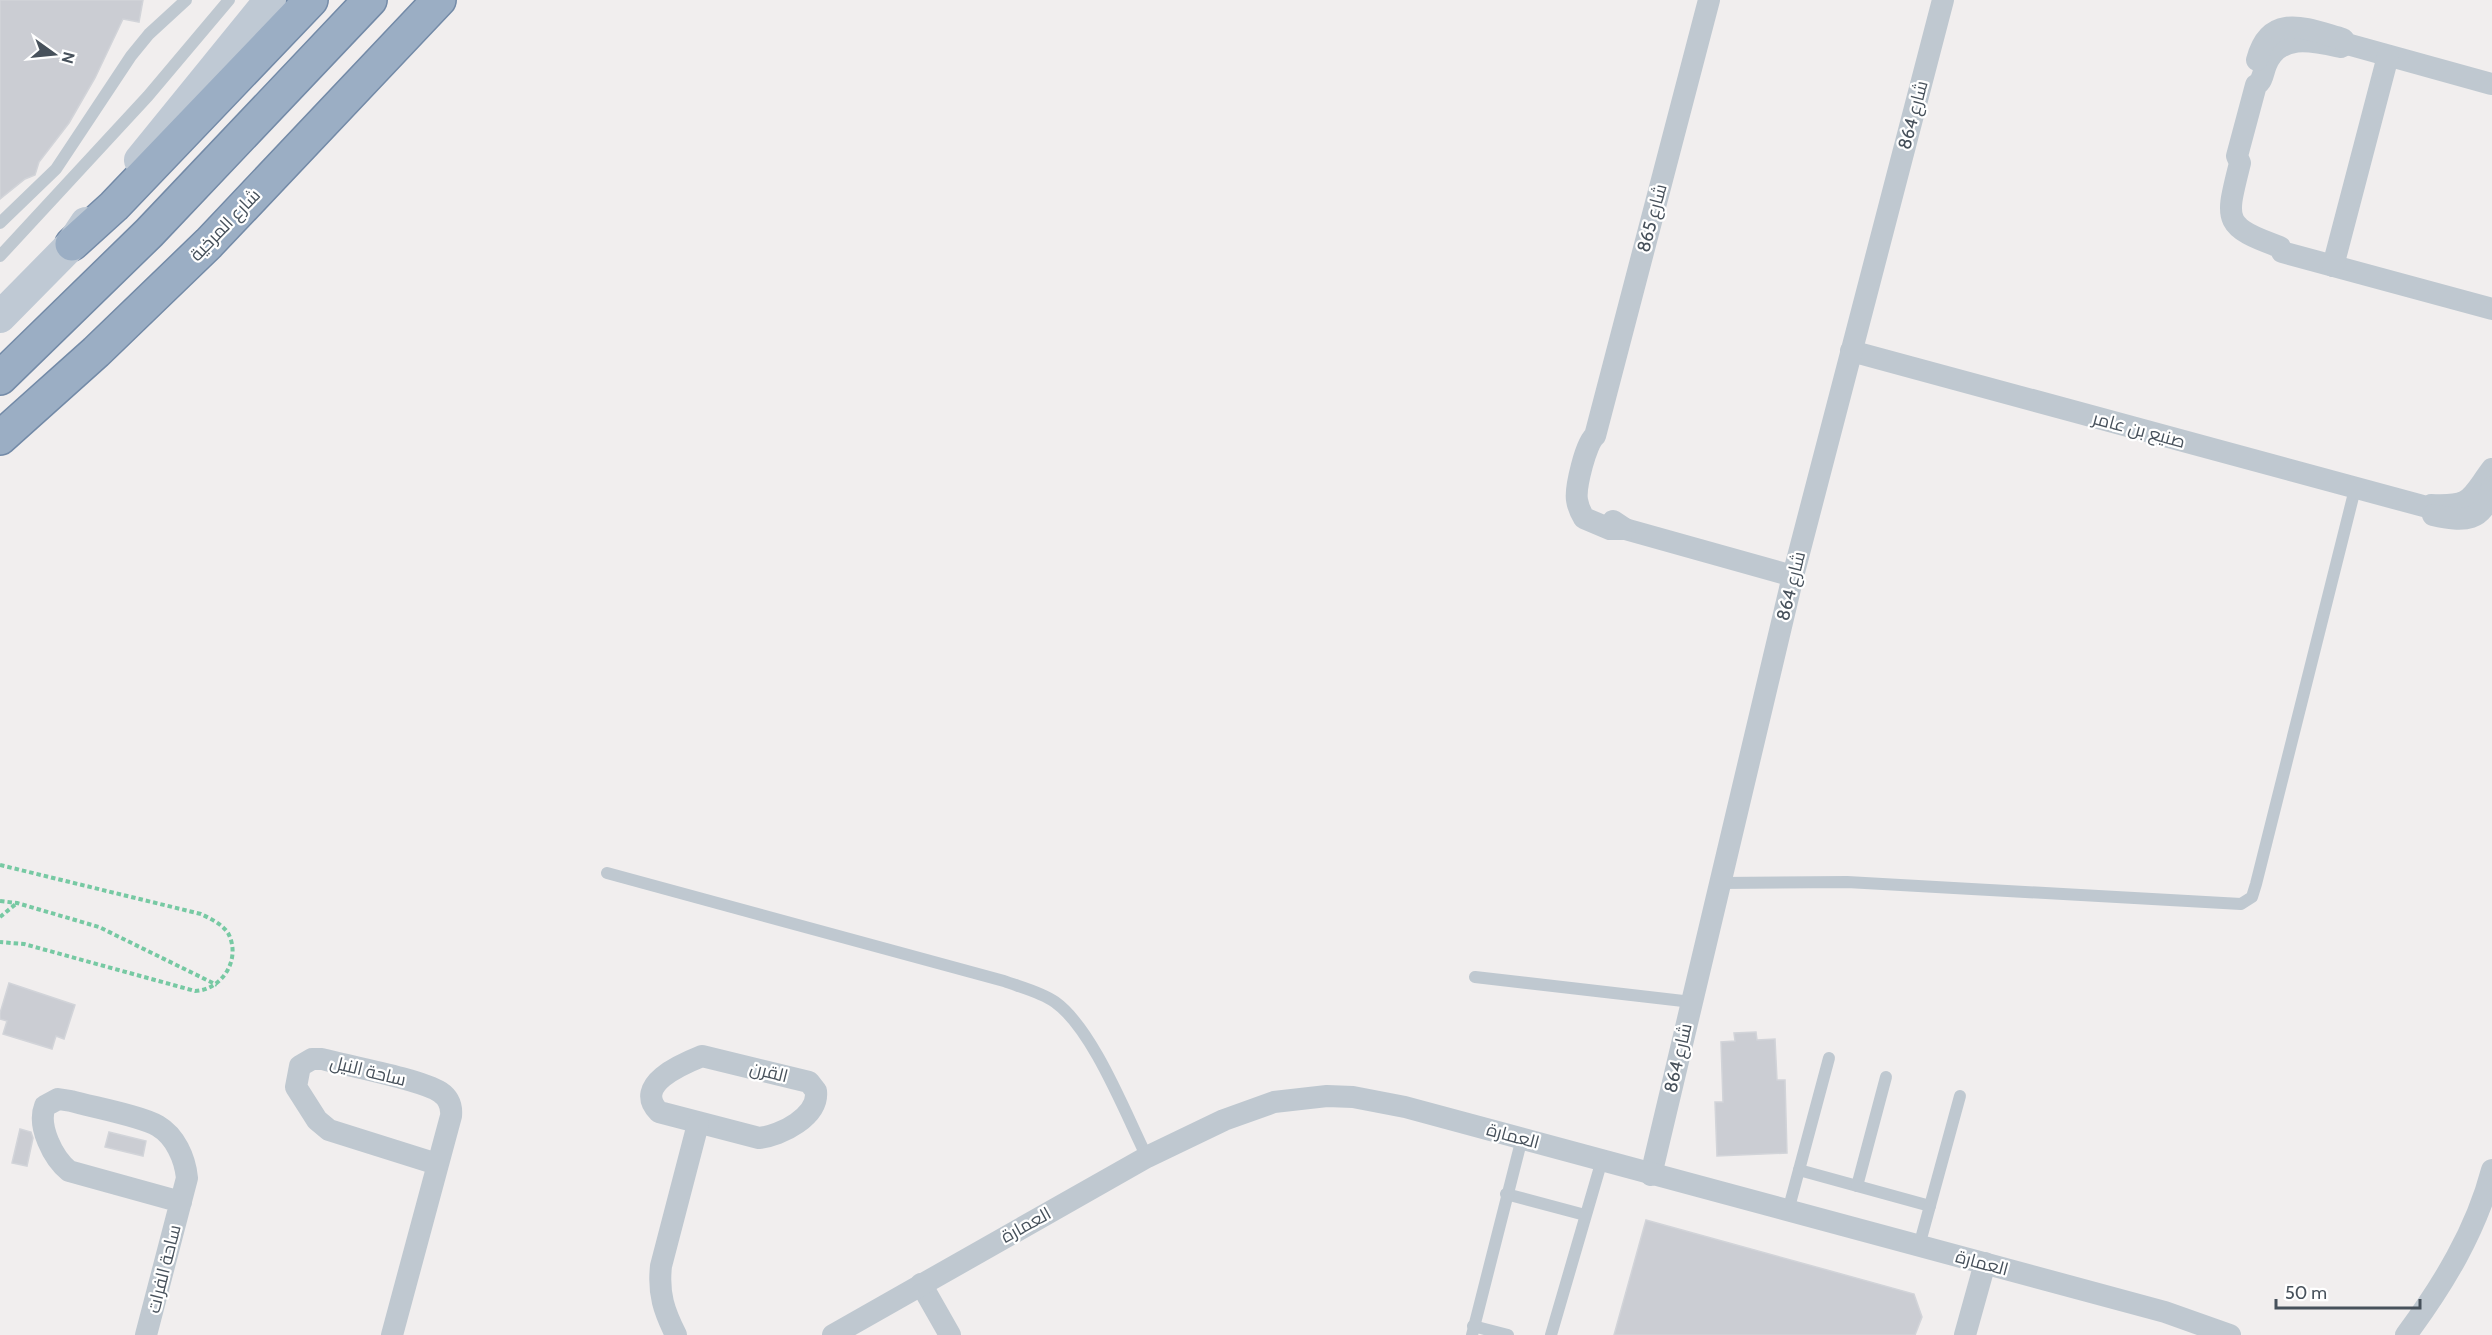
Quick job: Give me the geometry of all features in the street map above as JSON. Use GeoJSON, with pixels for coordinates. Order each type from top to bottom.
{"type":"FeatureCollection","features":[{"type":"Feature","properties":{"kind":"highway"},"geometry":{"type":"LineString","coordinates":[[72,244],[114,206],[311,0]]}},
{"type":"Feature","properties":{"kind":"highway"},"geometry":{"type":"LineString","coordinates":[[0,378],[157,225],[370,0]]}},
{"type":"Feature","properties":{"kind":"highway","name":"شارع المرخية"},"geometry":{"type":"LineString","coordinates":[[0,438],[96,352],[209,243],[439,0]]}},
{"type":"Feature","properties":{"kind":"main road"},"geometry":{"type":"LineString","coordinates":[[0,317],[72,244],[88,218],[123,181],[270,0]]}},
{"type":"Feature","properties":{"kind":"street","name":"شارع 865"},"geometry":{"type":"LineString","coordinates":[[1709,0],[1595,436],[1597,444],[1589,496],[1599,512],[1625,529],[1793,576]]}},
{"type":"Feature","properties":{"kind":"street","name":"شارع 864"},"geometry":{"type":"LineString","coordinates":[[1652,1174],[1793,576],[1943,0]]}},
{"type":"Feature","properties":{"kind":"street"},"geometry":{"type":"LineString","coordinates":[[2492,84],[2347,44],[2342,47],[2308,40],[2288,42],[2271,55],[2261,82],[2256,85],[2237,156],[2230,160],[2216,211],[2217,223],[2223,235],[2234,242],[2277,254],[2282,252],[2492,309]]}},
{"type":"Feature","properties":{"kind":"street"},"geometry":{"type":"LineString","coordinates":[[2332,266],[2388,56]]}},
{"type":"Feature","properties":{"kind":"street","name":"صنيع بن عامر"},"geometry":{"type":"LineString","coordinates":[[1851,351],[2427,507],[2459,504],[2469,500],[2477,493],[2492,469]]}},
{"type":"Feature","properties":{"kind":"street","name":"صنيع بن عامر"},"geometry":{"type":"LineString","coordinates":[[2427,507],[2428,512],[2433,515],[2460,520],[2470,518],[2486,507],[2492,487]]}},
{"type":"Feature","properties":{"kind":"street","name":"القرن"},"geometry":{"type":"LineString","coordinates":[[702,1056],[801,1079],[809,1082],[816,1090],[815,1103],[807,1115],[768,1137],[759,1138],[698,1124],[659,1112],[654,1107],[651,1096],[656,1082],[664,1075],[702,1056]]}},
{"type":"Feature","properties":{"kind":"street","name":"ساحة النيل"},"geometry":{"type":"LineString","coordinates":[[392,1335],[437,1164],[451,1108],[442,1093],[432,1088],[322,1059],[312,1059],[300,1066],[296,1087],[322,1125],[341,1134],[437,1164]]}},
{"type":"Feature","properties":{"kind":"street","name":"العمارة"},"geometry":{"type":"LineString","coordinates":[[833,1335],[1147,1157],[1248,1110],[1283,1101],[1318,1096],[1353,1097],[1380,1101],[1522,1138],[2165,1312],[2230,1335]]}},
{"type":"Feature","properties":{"kind":"street","name":"ساحة الفرات"},"geometry":{"type":"LineString","coordinates":[[147,1335],[181,1202],[187,1178],[183,1158],[176,1145],[157,1126],[71,1101],[58,1100],[45,1106],[42,1124],[57,1159],[69,1171],[181,1202]]}},
{"type":"Feature","properties":{"kind":"street"},"geometry":{"type":"LineString","coordinates":[[676,1335],[661,1302],[659,1286],[661,1266],[698,1124]]}},
{"type":"Feature","properties":{"kind":"street"},"geometry":{"type":"LineString","coordinates":[[2406,1335],[2437,1293],[2456,1260],[2474,1221],[2492,1170]]}},
{"type":"Feature","properties":{"kind":"street"},"geometry":{"type":"LineString","coordinates":[[1965,1335],[1985,1263]]}},
{"type":"Feature","properties":{"kind":"street"},"geometry":{"type":"LineString","coordinates":[[921,1284],[950,1335]]}},
{"type":"Feature","properties":{"kind":"lane"},"geometry":{"type":"LineString","coordinates":[[0,223],[56,169],[131,56],[149,34],[186,0]]}},
{"type":"Feature","properties":{"kind":"lane"},"geometry":{"type":"LineString","coordinates":[[0,256],[148,96],[229,0]]}},
{"type":"Feature","properties":{"kind":"lane"},"geometry":{"type":"LineString","coordinates":[[1720,883],[1847,882],[2241,904],[2252,897],[2256,884],[2355,489]]}},
{"type":"Feature","properties":{"kind":"lane"},"geometry":{"type":"LineString","coordinates":[[608,873],[1004,981],[1055,1002],[1071,1018],[1091,1046],[1147,1157]]}},
{"type":"Feature","properties":{"kind":"lane"},"geometry":{"type":"LineString","coordinates":[[1475,976],[1692,1002]]}},
{"type":"Feature","properties":{"kind":"lane"},"geometry":{"type":"LineString","coordinates":[[1788,1211],[1829,1058]]}},
{"type":"Feature","properties":{"kind":"lane"},"geometry":{"type":"LineString","coordinates":[[1857,1186],[1887,1077]]}},
{"type":"Feature","properties":{"kind":"lane"},"geometry":{"type":"LineString","coordinates":[[1919,1246],[1960,1096]]}},
{"type":"Feature","properties":{"kind":"lane"},"geometry":{"type":"LineString","coordinates":[[1508,1335],[1473,1330],[1522,1138]]}},
{"type":"Feature","properties":{"kind":"lane"},"geometry":{"type":"LineString","coordinates":[[1551,1335],[1602,1160]]}},
{"type":"Feature","properties":{"kind":"lane"},"geometry":{"type":"LineString","coordinates":[[1799,1170],[1930,1206]]}},
{"type":"Feature","properties":{"kind":"lane"},"geometry":{"type":"LineString","coordinates":[[1506,1194],[1585,1215]]}},
{"type":"Feature","properties":{"kind":"path"},"geometry":{"type":"LineString","coordinates":[[0,865],[201,914],[216,921],[227,932],[232,958],[218,985],[208,991],[195,991],[24,944],[0,942]]}},
{"type":"Feature","properties":{"kind":"path"},"geometry":{"type":"LineString","coordinates":[[0,901],[17,903],[99,927],[218,985]]}},
{"type":"Feature","properties":{"kind":"path"},"geometry":{"type":"LineString","coordinates":[[0,916],[17,903]]}},
{"type":"Feature","properties":{"kind":"building"},"geometry":{"type":"Polygon","coordinates":[[[0,0],[143,0],[139,22],[123,19],[95,78],[69,123],[39,162],[35,175],[25,179],[0,199],[0,0]]]}},
{"type":"Feature","properties":{"kind":"building"},"geometry":{"type":"Polygon","coordinates":[[[9,983],[75,1005],[64,1039],[56,1036],[52,1049],[3,1034],[7,1021],[0,1019],[0,1013],[9,983]]]}},
{"type":"Feature","properties":{"kind":"building"},"geometry":{"type":"Polygon","coordinates":[[[1756,1032],[1757,1040],[1775,1039],[1777,1080],[1785,1080],[1787,1153],[1717,1156],[1715,1102],[1723,1102],[1721,1042],[1735,1041],[1734,1033],[1756,1032]]]}},
{"type":"Feature","properties":{"kind":"building"},"geometry":{"type":"Polygon","coordinates":[[[20,1129],[31,1132],[33,1138],[27,1166],[12,1163],[20,1129]]]}},
{"type":"Feature","properties":{"kind":"building"},"geometry":{"type":"Polygon","coordinates":[[[109,1132],[146,1141],[143,1156],[105,1147],[109,1132]]]}},
{"type":"Feature","properties":{"kind":"building"},"geometry":{"type":"Polygon","coordinates":[[[1646,1220],[1914,1294],[1922,1317],[1915,1335],[1614,1335],[1646,1220]]]}}]}
